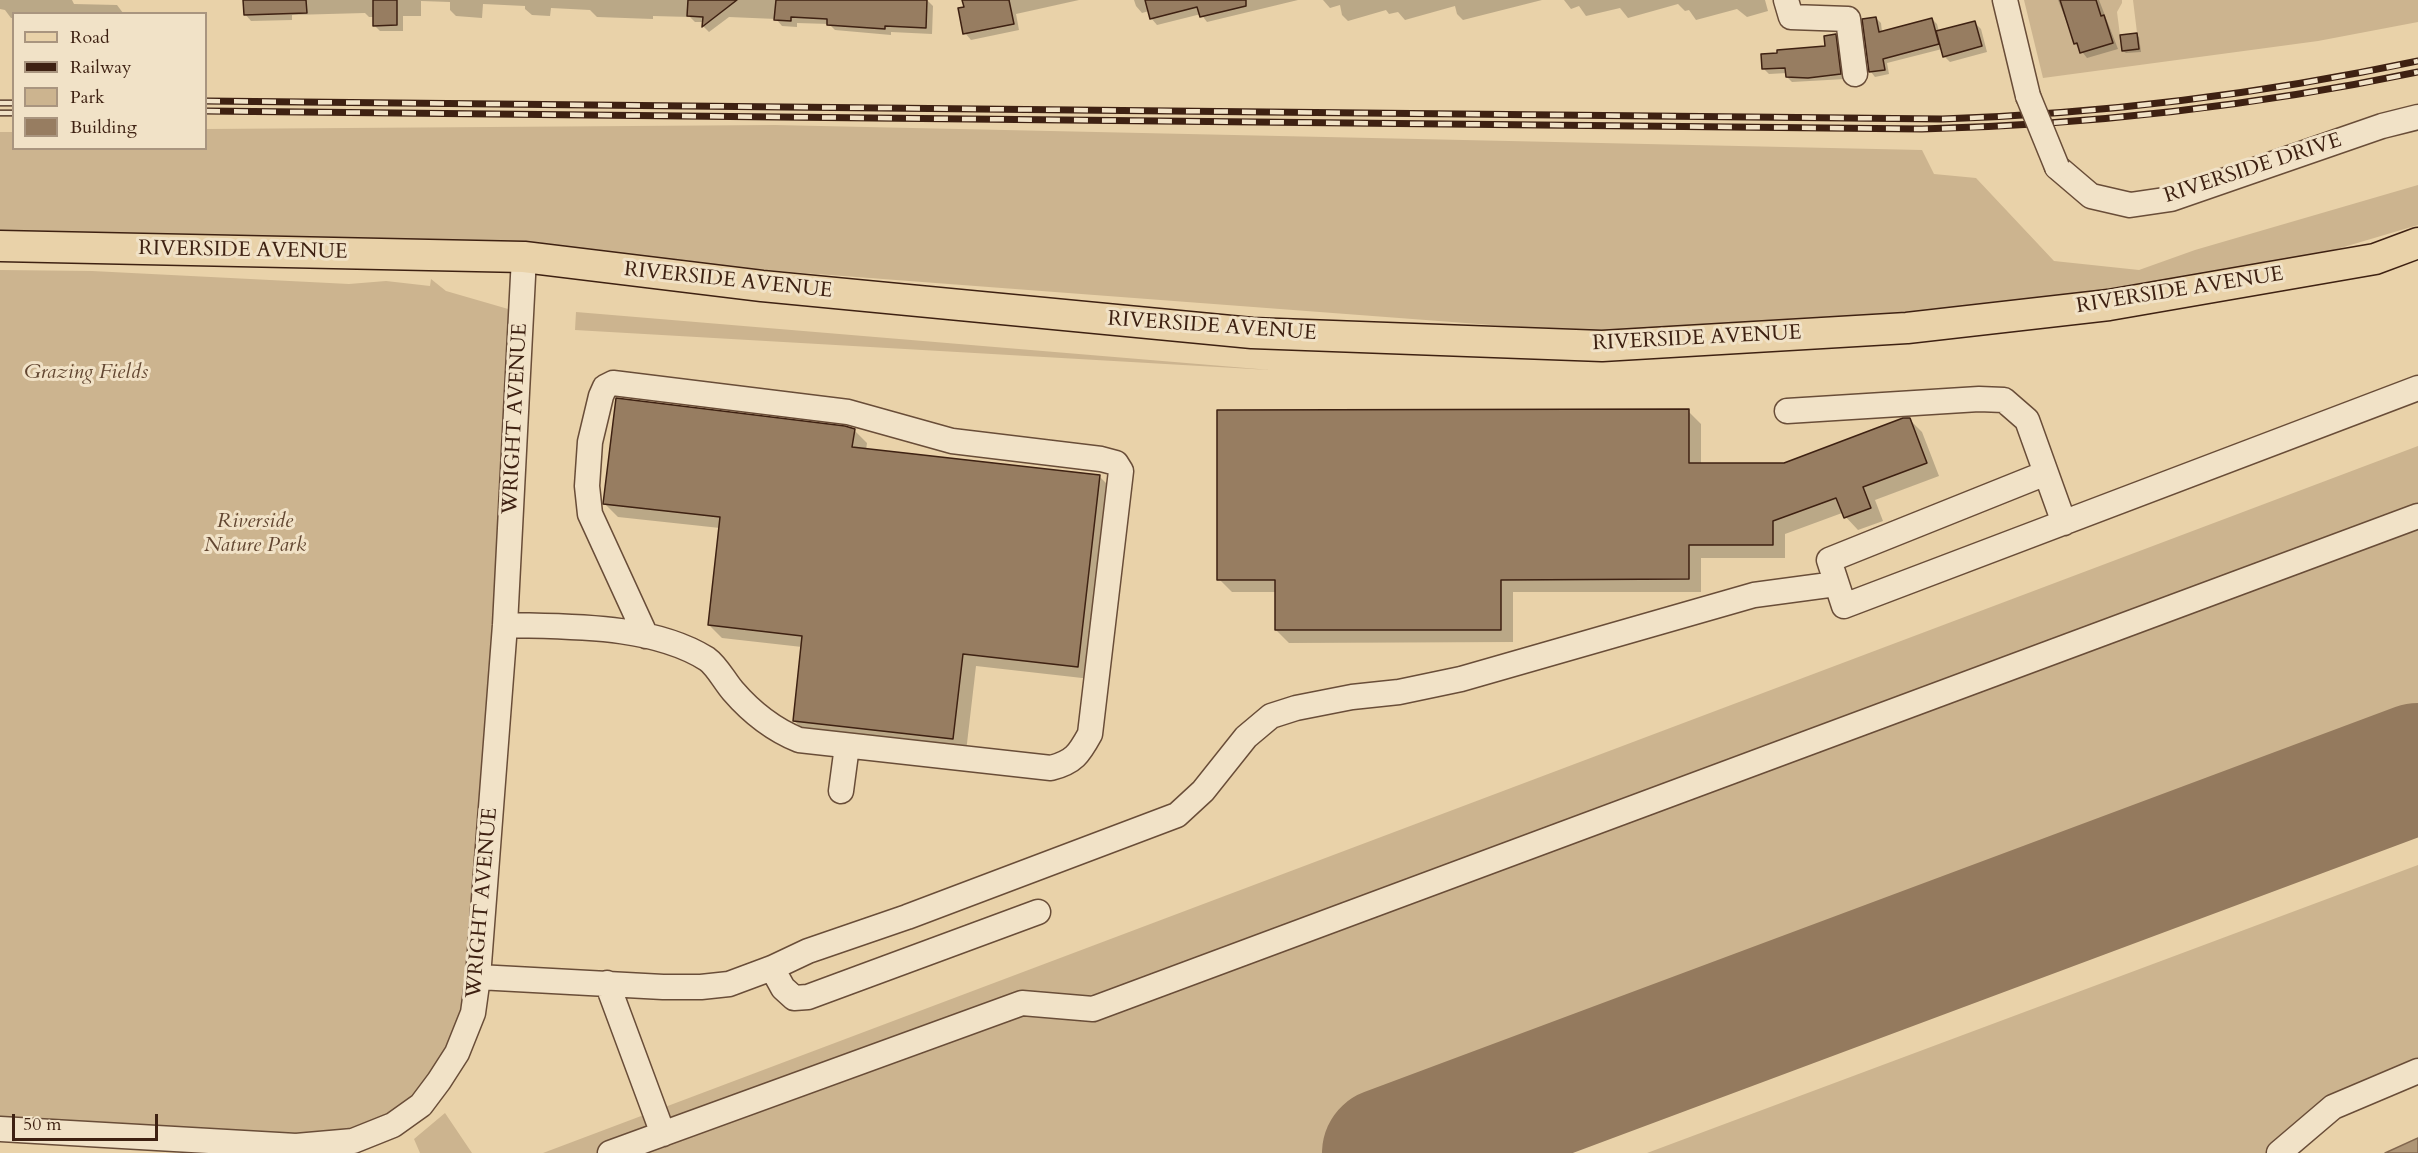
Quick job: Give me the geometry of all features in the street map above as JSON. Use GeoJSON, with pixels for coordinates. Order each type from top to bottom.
{"type":"FeatureCollection","features":[{"type":"Feature","properties":{"kind":"main road","name":"RIVERSIDE AVENUE"},"geometry":{"type":"LineString","coordinates":[[0,246],[524,257],[762,286],[1252,333],[1602,346],[1907,328],[2109,305],[2375,259],[2418,243]]}},
{"type":"Feature","properties":{"kind":"street"},"geometry":{"type":"LineString","coordinates":[[1786,0],[1791,17],[1848,19],[1856,74]]}},
{"type":"Feature","properties":{"kind":"street","name":"RIVERSIDE DRIVE"},"geometry":{"type":"LineString","coordinates":[[2005,0],[2028,96],[2057,167],[2091,196],[2130,205],[2171,199],[2382,126],[2418,117]]}},
{"type":"Feature","properties":{"kind":"street","name":"WRIGHT AVENUE"},"geometry":{"type":"LineString","coordinates":[[0,1129],[158,1146],[296,1146],[353,1142],[393,1125],[421,1105],[457,1053],[473,1013],[478,977],[505,625],[524,257]]}},
{"type":"Feature","properties":{"kind":"street"},"geometry":{"type":"LineString","coordinates":[[505,625],[593,628],[646,636],[682,648],[708,660],[734,693],[775,730],[799,740],[1051,768],[1068,763],[1080,751],[1090,734],[1121,471],[1116,464],[1101,459],[952,441],[848,412],[613,384],[605,387],[601,396],[590,442],[587,486],[590,514],[646,636]]}},
{"type":"Feature","properties":{"kind":"street"},"geometry":{"type":"LineString","coordinates":[[2046,473],[1829,560],[1844,606],[2418,388]]}},
{"type":"Feature","properties":{"kind":"street"},"geometry":{"type":"LineString","coordinates":[[1787,411],[1979,399],[2004,400],[2026,420],[2064,523]]}},
{"type":"Feature","properties":{"kind":"street"},"geometry":{"type":"LineString","coordinates":[[610,1153],[1022,1003],[1093,1008],[2418,516]]}},
{"type":"Feature","properties":{"kind":"street"},"geometry":{"type":"LineString","coordinates":[[478,977],[700,987],[729,984],[772,968],[808,951],[907,917],[1177,814],[1203,791],[1246,737],[1271,716],[1296,708],[1400,692],[1461,679],[1754,595],[1836,584]]}},
{"type":"Feature","properties":{"kind":"street"},"geometry":{"type":"LineString","coordinates":[[842,791],[847,746]]}},
{"type":"Feature","properties":{"kind":"street"},"geometry":{"type":"LineString","coordinates":[[772,968],[783,988],[794,998],[808,998],[1038,912]]}},
{"type":"Feature","properties":{"kind":"street"},"geometry":{"type":"LineString","coordinates":[[607,983],[663,1134]]}},
{"type":"Feature","properties":{"kind":"street"},"geometry":{"type":"LineString","coordinates":[[2279,1153],[2333,1107],[2418,1071]]}},
{"type":"Feature","properties":{"kind":"green space"},"geometry":{"type":"Polygon","coordinates":[[[2024,0],[2122,0],[2117,12],[2122,51],[2139,49],[2133,0],[2418,0],[2418,22],[2318,41],[2043,78],[2024,0]]]}},
{"type":"Feature","properties":{"kind":"green space"},"geometry":{"type":"Polygon","coordinates":[[[775,125],[1922,150],[1934,174],[1976,178],[2054,261],[2139,270],[2195,250],[2418,185],[2418,225],[2273,268],[2129,293],[1839,321],[1611,334],[790,272],[540,249],[106,233],[0,233],[0,132],[12,132],[12,150],[207,150],[207,129],[775,125]]]}},
{"type":"Feature","properties":{"kind":"green space","name":"Riverside Nature Park"},"geometry":{"type":"Polygon","coordinates":[[[0,270],[92,271],[349,284],[386,281],[430,286],[431,279],[446,291],[522,313],[478,977],[439,1081],[353,1141],[0,1129],[0,270]]]}},
{"type":"Feature","properties":{"kind":"green space"},"geometry":{"type":"Polygon","coordinates":[[[576,312],[1270,370],[575,330],[576,312]]]}},
{"type":"Feature","properties":{"kind":"green space"},"geometry":{"type":"Polygon","coordinates":[[[2418,446],[2418,771],[1875,970],[1843,956],[1828,957],[1769,980],[1745,1017],[1385,1153],[543,1153],[2418,446]]]}},
{"type":"Feature","properties":{"kind":"green space"},"geometry":{"type":"Polygon","coordinates":[[[2418,865],[2418,1063],[2269,1153],[1647,1153],[2418,865]]]}},
{"type":"Feature","properties":{"kind":"green space"},"geometry":{"type":"Polygon","coordinates":[[[445,1113],[472,1153],[420,1153],[414,1139],[445,1113]]]}},
{"type":"Feature","properties":{"kind":"shaded area"},"geometry":{"type":"Polygon","coordinates":[[[2418,1138],[2418,1153],[2385,1153],[2418,1138]]]}},
{"type":"Feature","properties":{"kind":"building"},"geometry":{"type":"Polygon","coordinates":[[[243,0],[306,0],[307,13],[244,15],[243,0]]]}},
{"type":"Feature","properties":{"kind":"building"},"geometry":{"type":"Polygon","coordinates":[[[373,0],[397,0],[397,25],[373,26],[373,0]]]}},
{"type":"Feature","properties":{"kind":"building"},"geometry":{"type":"Polygon","coordinates":[[[688,0],[737,0],[702,27],[703,17],[687,16],[688,0]]]}},
{"type":"Feature","properties":{"kind":"building"},"geometry":{"type":"Polygon","coordinates":[[[776,0],[927,0],[926,28],[885,26],[885,29],[827,25],[827,19],[791,17],[791,21],[774,20],[776,0]]]}},
{"type":"Feature","properties":{"kind":"building"},"geometry":{"type":"Polygon","coordinates":[[[962,0],[1009,0],[1014,24],[963,34],[958,8],[964,7],[962,0]]]}},
{"type":"Feature","properties":{"kind":"building"},"geometry":{"type":"Polygon","coordinates":[[[1145,0],[1246,0],[1246,6],[1200,17],[1197,7],[1150,19],[1145,0]]]}},
{"type":"Feature","properties":{"kind":"building"},"geometry":{"type":"Polygon","coordinates":[[[2060,0],[2096,0],[2101,16],[2104,15],[2113,43],[2080,53],[2077,43],[2074,44],[2060,0]]]}},
{"type":"Feature","properties":{"kind":"building"},"geometry":{"type":"Polygon","coordinates":[[[1876,17],[1879,32],[1932,18],[1939,44],[1883,59],[1885,70],[1869,72],[1862,19],[1876,17]]]}},
{"type":"Feature","properties":{"kind":"building"},"geometry":{"type":"Polygon","coordinates":[[[1975,21],[1982,46],[1943,57],[1936,31],[1975,21]]]}},
{"type":"Feature","properties":{"kind":"building"},"geometry":{"type":"Polygon","coordinates":[[[2137,33],[2139,49],[2122,51],[2120,35],[2137,33]]]}},
{"type":"Feature","properties":{"kind":"building"},"geometry":{"type":"Polygon","coordinates":[[[1836,34],[1841,74],[1808,78],[1786,77],[1785,68],[1762,69],[1761,54],[1777,53],[1777,50],[1825,46],[1824,36],[1836,34]]]}},
{"type":"Feature","properties":{"kind":"building"},"geometry":{"type":"Polygon","coordinates":[[[616,398],[845,426],[855,429],[852,447],[1100,475],[1078,667],[963,654],[953,739],[793,721],[802,636],[708,625],[720,517],[603,504],[616,398]]]}},
{"type":"Feature","properties":{"kind":"building"},"geometry":{"type":"Polygon","coordinates":[[[1689,409],[1689,463],[1784,463],[1903,418],[1910,418],[1927,463],[1863,487],[1871,508],[1844,518],[1836,498],[1773,521],[1773,545],[1689,545],[1689,579],[1501,580],[1501,630],[1275,630],[1275,580],[1217,580],[1217,410],[1689,409]]]}},
{"type":"Feature","properties":{"kind":"runway"},"geometry":{"type":"LineString","coordinates":[[1387,1153],[2418,768]]}},
{"type":"Feature","properties":{"kind":"railway"},"geometry":{"type":"LineString","coordinates":[[207,101],[1942,119],[2122,107],[2241,93],[2418,61]]}},
{"type":"Feature","properties":{"kind":"railway"},"geometry":{"type":"LineString","coordinates":[[207,111],[1922,129],[2047,123],[2171,112],[2295,95],[2418,72]]}},
{"type":"Feature","properties":{"kind":"railway"},"geometry":{"type":"LineString","coordinates":[[0,103],[12,103]]}},
{"type":"Feature","properties":{"kind":"railway"},"geometry":{"type":"LineString","coordinates":[[0,113],[12,113]]}},
{"type":"Feature","properties":{"kind":"park label","name":"Grazing Fields"},"geometry":{"type":"Point","coordinates":[86,373]}}]}
